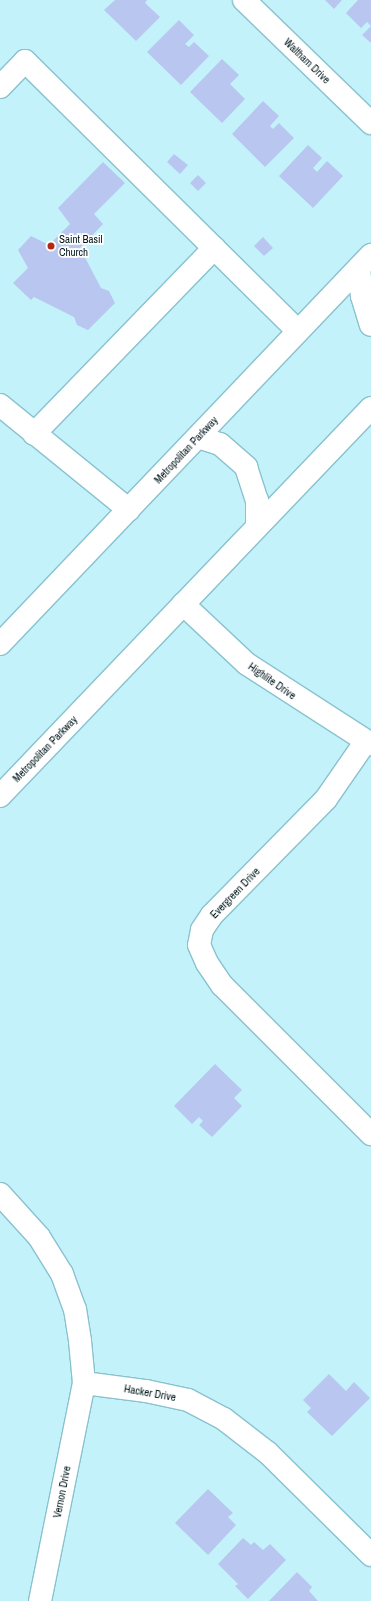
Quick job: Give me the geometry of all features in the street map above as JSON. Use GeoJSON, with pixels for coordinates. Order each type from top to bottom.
{"type":"FeatureCollection","features":[{"type":"Feature","properties":{"kind":"street","name":"Waltham Drive"},"geometry":{"type":"LineString","coordinates":[[244,0],[371,123]]}},
{"type":"Feature","properties":{"kind":"street"},"geometry":{"type":"LineString","coordinates":[[0,87],[26,61],[298,331]]}},
{"type":"Feature","properties":{"kind":"street"},"geometry":{"type":"LineString","coordinates":[[34,434],[214,248]]}},
{"type":"Feature","properties":{"kind":"street"},"geometry":{"type":"LineString","coordinates":[[365,262],[362,296],[371,325]]}},
{"type":"Feature","properties":{"kind":"street","name":"Metropolitan Parkway"},"geometry":{"type":"LineString","coordinates":[[0,644],[365,262]]}},
{"type":"Feature","properties":{"kind":"street"},"geometry":{"type":"LineString","coordinates":[[0,405],[129,510]]}},
{"type":"Feature","properties":{"kind":"street","name":"Metropolitan Parkway"},"geometry":{"type":"LineString","coordinates":[[0,796],[257,525],[371,408]]}},
{"type":"Feature","properties":{"kind":"street"},"geometry":{"type":"LineString","coordinates":[[198,437],[220,444],[246,467],[257,500],[257,525]]}},
{"type":"Feature","properties":{"kind":"street","name":"Highlite Drive"},"geometry":{"type":"LineString","coordinates":[[183,604],[247,664],[369,742]]}},
{"type":"Feature","properties":{"kind":"street","name":"Evergreen Drive"},"geometry":{"type":"LineString","coordinates":[[369,742],[326,799],[212,915],[202,930],[199,945],[207,963],[222,985],[371,1134]]}},
{"type":"Feature","properties":{"kind":"street"},"geometry":{"type":"LineString","coordinates":[[0,1194],[39,1237],[62,1274],[75,1309],[84,1383]]}},
{"type":"Feature","properties":{"kind":"street","name":"Hacker Drive"},"geometry":{"type":"LineString","coordinates":[[84,1383],[146,1391],[188,1400],[224,1419],[268,1453],[371,1555]]}},
{"type":"Feature","properties":{"kind":"street","name":"Vernon Drive"},"geometry":{"type":"LineString","coordinates":[[40,1601],[84,1383]]}},
{"type":"Feature","properties":{"kind":"building"},"geometry":{"type":"Polygon","coordinates":[[[115,0],[147,0],[145,3],[160,17],[136,41],[104,10],[115,0]]]}},
{"type":"Feature","properties":{"kind":"building"},"geometry":{"type":"Polygon","coordinates":[[[325,0],[342,0],[334,9],[325,0]]]}},
{"type":"Feature","properties":{"kind":"building"},"geometry":{"type":"Polygon","coordinates":[[[358,0],[371,0],[371,26],[367,22],[361,28],[346,13],[358,0]]]}},
{"type":"Feature","properties":{"kind":"building"},"geometry":{"type":"Polygon","coordinates":[[[179,20],[194,35],[185,44],[189,47],[194,42],[209,56],[181,85],[147,52],[179,20]]]}},
{"type":"Feature","properties":{"kind":"building"},"geometry":{"type":"Polygon","coordinates":[[[371,26],[371,43],[362,35],[371,26]]]}},
{"type":"Feature","properties":{"kind":"building"},"geometry":{"type":"Polygon","coordinates":[[[222,59],[239,75],[230,84],[245,99],[222,123],[190,92],[222,59]]]}},
{"type":"Feature","properties":{"kind":"building"},"geometry":{"type":"Polygon","coordinates":[[[263,101],[279,116],[270,126],[273,129],[279,123],[294,138],[265,167],[232,134],[263,101]]]}},
{"type":"Feature","properties":{"kind":"building"},"geometry":{"type":"Polygon","coordinates":[[[308,145],[322,158],[313,168],[317,172],[327,161],[343,176],[313,208],[279,176],[308,145]]]}},
{"type":"Feature","properties":{"kind":"building"},"geometry":{"type":"Polygon","coordinates":[[[174,154],[188,165],[180,174],[167,162],[174,154]]]}},
{"type":"Feature","properties":{"kind":"building","name":"Saint Basil Church"},"geometry":{"type":"Polygon","coordinates":[[[103,162],[125,183],[94,214],[103,224],[80,248],[101,288],[109,291],[115,303],[88,330],[77,325],[74,317],[34,297],[31,300],[13,283],[28,268],[18,250],[31,236],[49,245],[70,224],[58,208],[103,162]]]}},
{"type":"Feature","properties":{"kind":"building"},"geometry":{"type":"Polygon","coordinates":[[[198,175],[206,183],[198,191],[190,183],[198,175]]]}},
{"type":"Feature","properties":{"kind":"building"},"geometry":{"type":"Polygon","coordinates":[[[263,237],[273,248],[264,256],[254,246],[263,237]]]}},
{"type":"Feature","properties":{"kind":"building"},"geometry":{"type":"Polygon","coordinates":[[[215,1064],[242,1090],[234,1098],[242,1106],[212,1137],[199,1125],[203,1121],[199,1117],[192,1124],[174,1106],[215,1064]]]}},
{"type":"Feature","properties":{"kind":"building"},"geometry":{"type":"Polygon","coordinates":[[[329,1374],[346,1391],[354,1382],[370,1398],[332,1436],[307,1412],[311,1408],[303,1400],[329,1374]]]}},
{"type":"Feature","properties":{"kind":"building"},"geometry":{"type":"Polygon","coordinates":[[[208,1489],[233,1513],[228,1517],[236,1525],[208,1555],[175,1523],[208,1489]]]}},
{"type":"Feature","properties":{"kind":"building"},"geometry":{"type":"Polygon","coordinates":[[[243,1538],[251,1545],[254,1542],[263,1550],[270,1544],[286,1560],[248,1599],[235,1586],[238,1584],[218,1564],[243,1538]]]}},
{"type":"Feature","properties":{"kind":"building"},"geometry":{"type":"Polygon","coordinates":[[[297,1572],[312,1587],[309,1591],[318,1601],[269,1601],[297,1572]]]}},
{"type":"Feature","properties":{"kind":"place","name":"Saint Basil Church"},"geometry":{"type":"Point","coordinates":[51,246]}}]}
